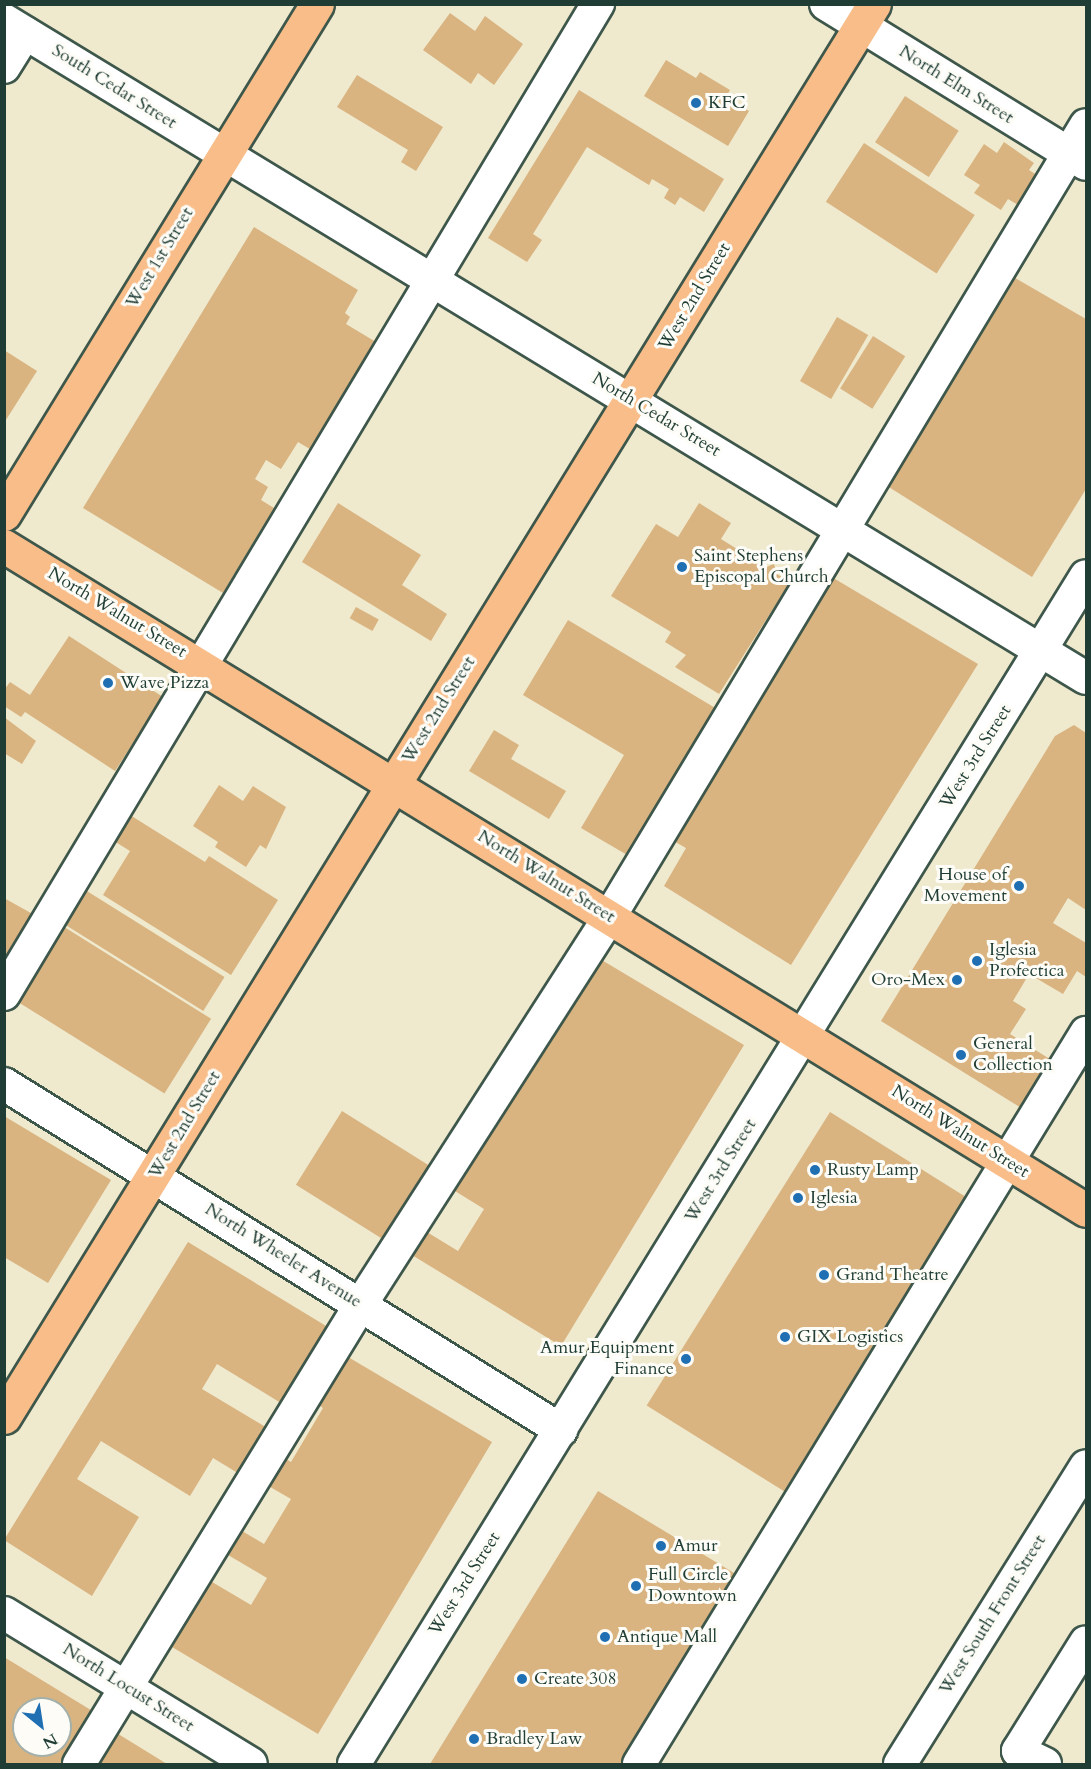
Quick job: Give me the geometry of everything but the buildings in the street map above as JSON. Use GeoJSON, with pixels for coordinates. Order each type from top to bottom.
{"type":"FeatureCollection","features":[{"type":"Feature","properties":{"kind":"main road","name":"West 1st Street"},"geometry":{"type":"LineString","coordinates":[[4,513],[317,4]]}},
{"type":"Feature","properties":{"kind":"main road","name":"West 2nd Street"},"geometry":{"type":"LineString","coordinates":[[4,1417],[867,15]]}},
{"type":"Feature","properties":{"kind":"main road","name":"North Walnut Street"},"geometry":{"type":"LineString","coordinates":[[4,546],[202,665],[1086,1210]]}},
{"type":"Feature","properties":{"kind":"street"},"geometry":{"type":"LineString","coordinates":[[4,994],[598,4]]}},
{"type":"Feature","properties":{"kind":"street","name":"North Elm Street"},"geometry":{"type":"LineString","coordinates":[[826,4],[867,15],[1078,159]]}},
{"type":"Feature","properties":{"kind":"street","name":"South Cedar Street"},"geometry":{"type":"LineString","coordinates":[[15,26],[223,155]]}},
{"type":"Feature","properties":{"kind":"street"},"geometry":{"type":"LineString","coordinates":[[4,67],[15,26]]}},
{"type":"Feature","properties":{"kind":"street"},"geometry":{"type":"LineString","coordinates":[[79,1764],[361,1304],[610,916],[841,528],[1078,159],[1086,124]]}},
{"type":"Feature","properties":{"kind":"street","name":"North Cedar Street"},"geometry":{"type":"LineString","coordinates":[[223,155],[632,400],[1086,678]]}},
{"type":"Feature","properties":{"kind":"street","name":"West 3rd Street"},"geometry":{"type":"LineString","coordinates":[[354,1764],[1086,576]]}},
{"type":"Feature","properties":{"kind":"street"},"geometry":{"type":"LineString","coordinates":[[639,1764],[1086,1033]]}},
{"type":"Feature","properties":{"kind":"street","name":"North Wheeler Avenue"},"geometry":{"type":"LineString","coordinates":[[4,1084],[561,1430]]}},
{"type":"Feature","properties":{"kind":"street","name":"West South Front Street"},"geometry":{"type":"LineString","coordinates":[[900,1764],[1086,1466]]}},
{"type":"Feature","properties":{"kind":"street","name":"North Locust Street"},"geometry":{"type":"LineString","coordinates":[[4,1613],[128,1686],[251,1764]]}},
{"type":"Feature","properties":{"kind":"street"},"geometry":{"type":"LineString","coordinates":[[1045,1764],[1018,1751],[1086,1641]]}},
{"type":"Feature","properties":{"kind":"place","name":"KFC"},"geometry":{"type":"Point","coordinates":[696,103]}},
{"type":"Feature","properties":{"kind":"place","name":"Saint Stephens Episcopal Church"},"geometry":{"type":"Point","coordinates":[682,567]}},
{"type":"Feature","properties":{"kind":"place","name":"Wave Pizza"},"geometry":{"type":"Point","coordinates":[108,683]}},
{"type":"Feature","properties":{"kind":"place","name":"House of Movement"},"geometry":{"type":"Point","coordinates":[1019,886]}},
{"type":"Feature","properties":{"kind":"place","name":"Iglesia Profectica"},"geometry":{"type":"Point","coordinates":[977,961]}},
{"type":"Feature","properties":{"kind":"place","name":"Oro-Mex"},"geometry":{"type":"Point","coordinates":[957,980]}},
{"type":"Feature","properties":{"kind":"place","name":"General Collection"},"geometry":{"type":"Point","coordinates":[961,1055]}},
{"type":"Feature","properties":{"kind":"place","name":"Rusty Lamp"},"geometry":{"type":"Point","coordinates":[815,1170]}},
{"type":"Feature","properties":{"kind":"place","name":"Iglesia"},"geometry":{"type":"Point","coordinates":[798,1198]}},
{"type":"Feature","properties":{"kind":"place","name":"Grand Theatre"},"geometry":{"type":"Point","coordinates":[824,1275]}},
{"type":"Feature","properties":{"kind":"place","name":"GIX Logistics"},"geometry":{"type":"Point","coordinates":[785,1337]}},
{"type":"Feature","properties":{"kind":"place","name":"Amur Equipment Finance"},"geometry":{"type":"Point","coordinates":[686,1359]}},
{"type":"Feature","properties":{"kind":"place","name":"Amur"},"geometry":{"type":"Point","coordinates":[661,1546]}},
{"type":"Feature","properties":{"kind":"place","name":"Full Circle Downtown"},"geometry":{"type":"Point","coordinates":[636,1586]}},
{"type":"Feature","properties":{"kind":"place","name":"Antique Mall"},"geometry":{"type":"Point","coordinates":[605,1637]}},
{"type":"Feature","properties":{"kind":"place","name":"Create 308"},"geometry":{"type":"Point","coordinates":[522,1679]}},
{"type":"Feature","properties":{"kind":"place","name":"Bradley Law"},"geometry":{"type":"Point","coordinates":[474,1739]}}]}
